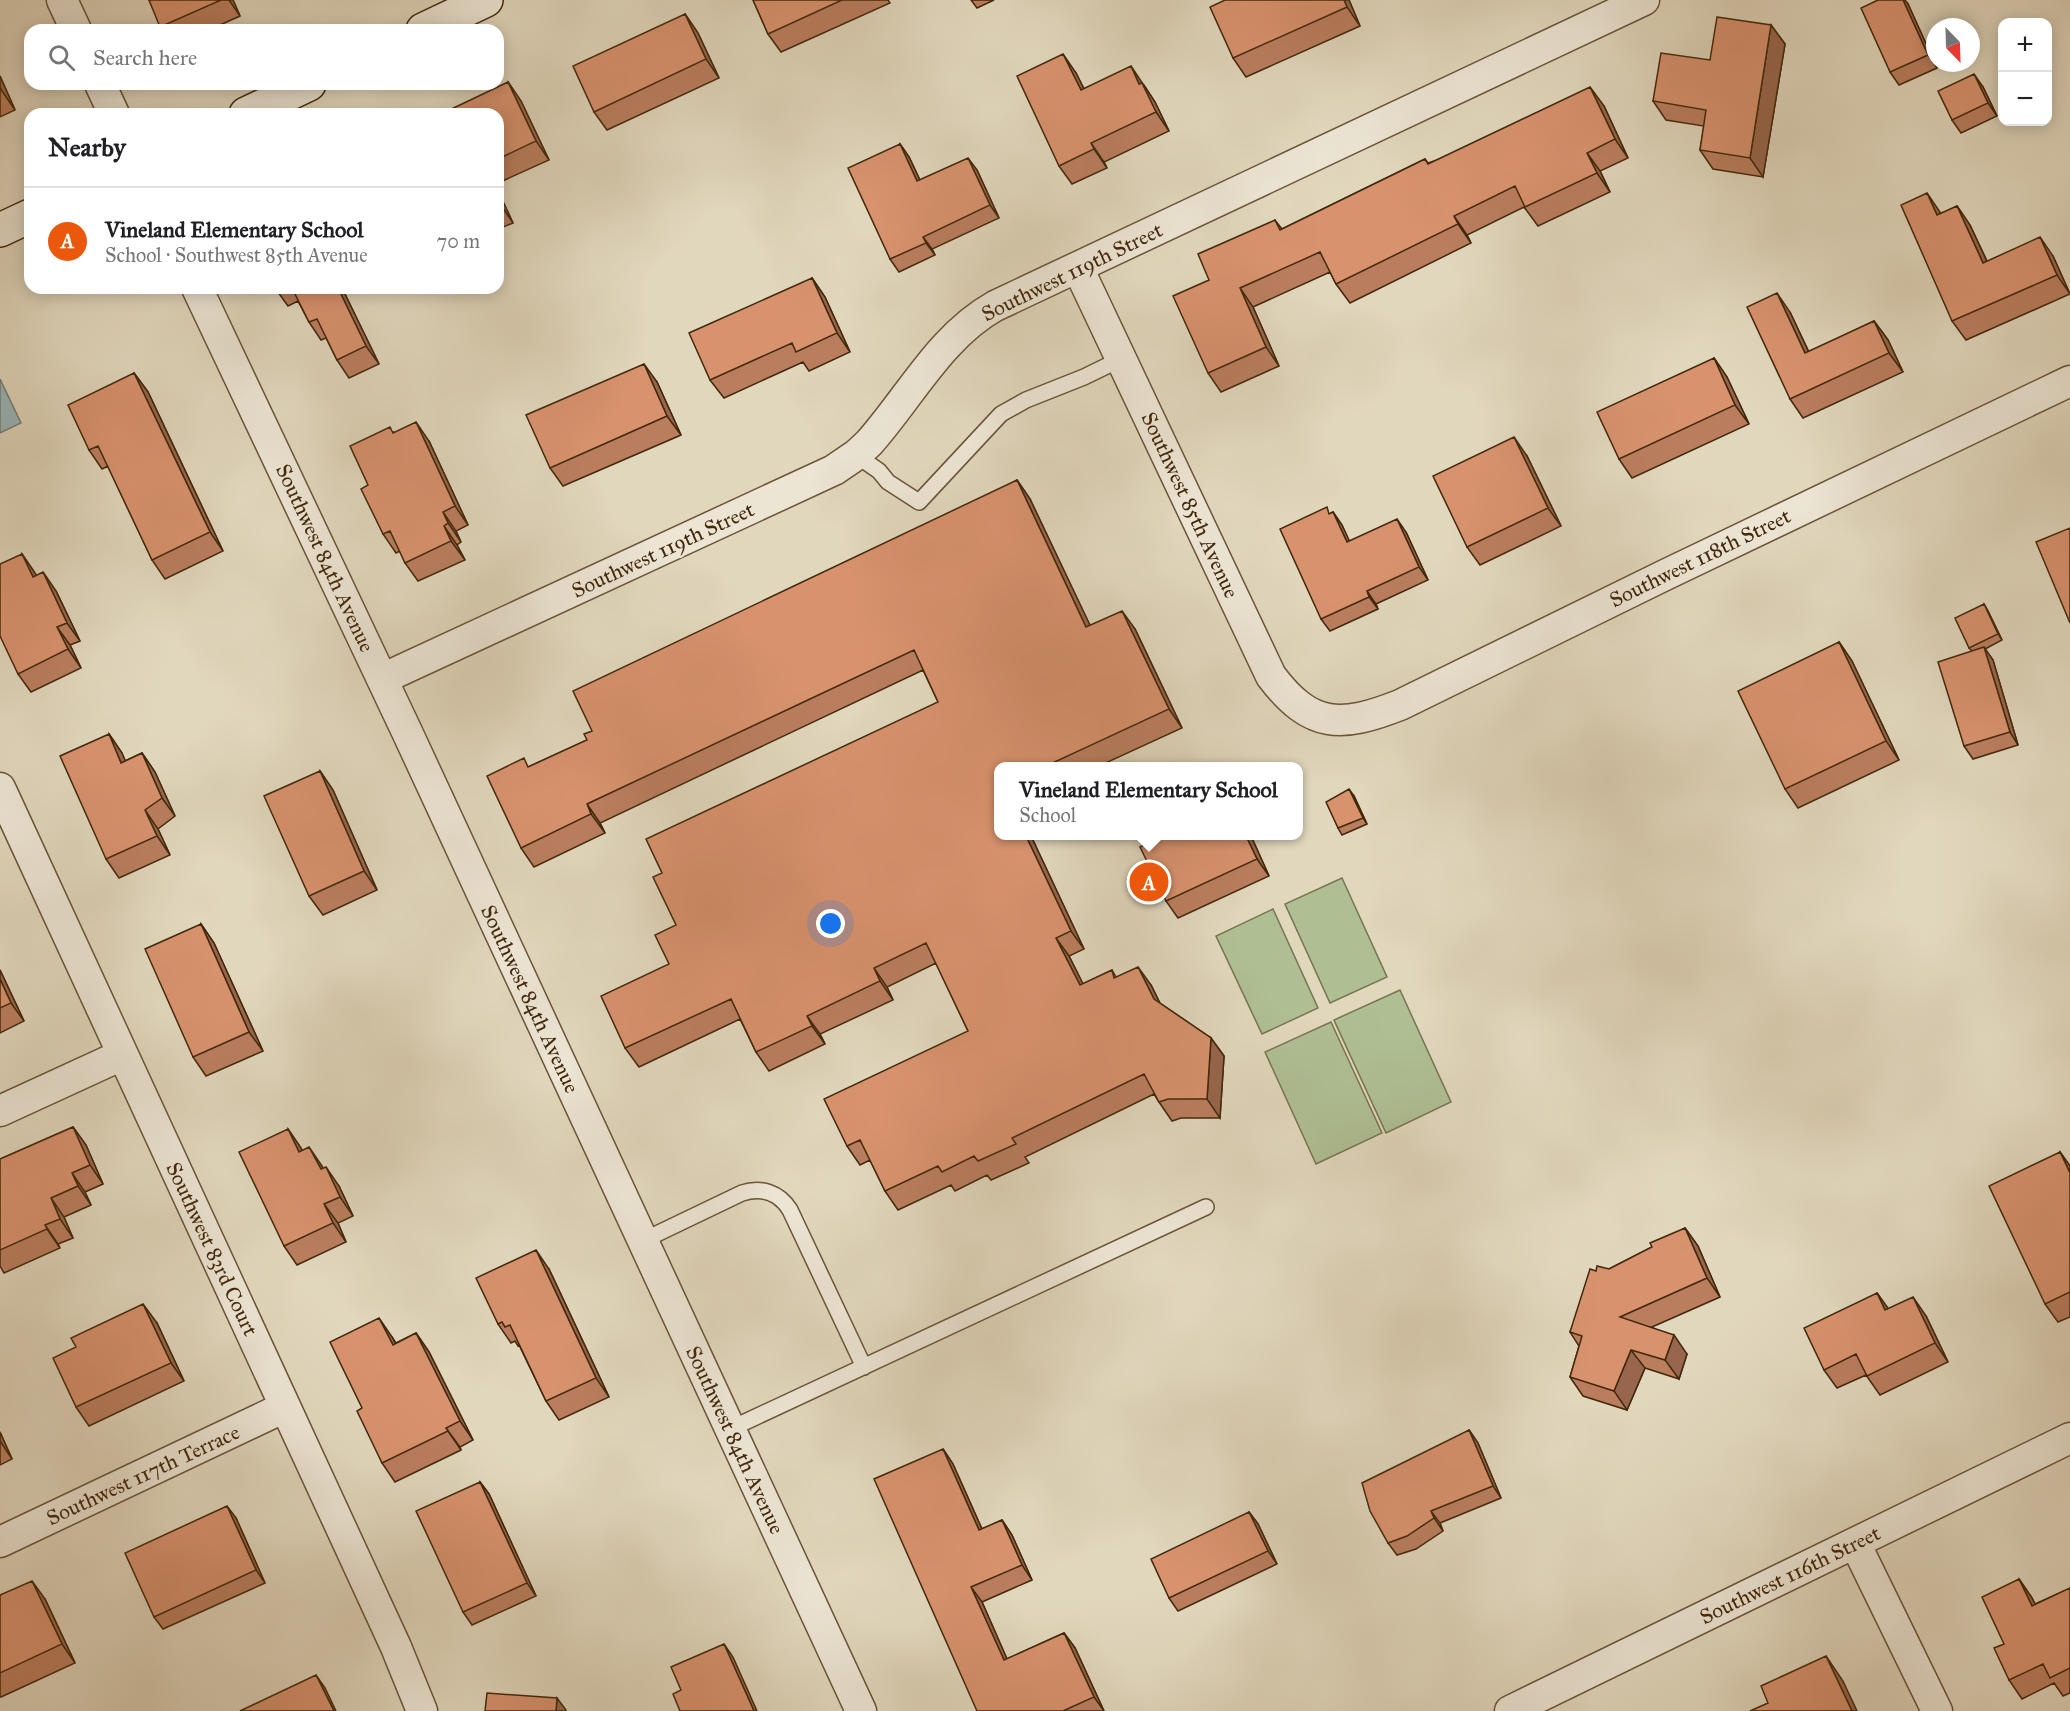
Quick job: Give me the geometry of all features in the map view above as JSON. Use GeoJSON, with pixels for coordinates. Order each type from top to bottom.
{"type":"FeatureCollection","features":[{"type":"Feature","properties":{"kind":"street"},"geometry":{"type":"LineString","coordinates":[[62,0],[73,24]]}},
{"type":"Feature","properties":{"kind":"street"},"geometry":{"type":"LineString","coordinates":[[436,24],[486,0]]}},
{"type":"Feature","properties":{"kind":"street","name":"Southwest 119th Street"},"geometry":{"type":"LineString","coordinates":[[382,679],[834,470],[856,456],[884,427],[946,346],[970,322],[995,306],[1644,0]]}},
{"type":"Feature","properties":{"kind":"street"},"geometry":{"type":"LineString","coordinates":[[103,90],[111,108]]}},
{"type":"Feature","properties":{"kind":"street"},"geometry":{"type":"LineString","coordinates":[[259,108],[296,90]]}},
{"type":"Feature","properties":{"kind":"street"},"geometry":{"type":"LineString","coordinates":[[0,230],[24,219]]}},
{"type":"Feature","properties":{"kind":"street","name":"Southwest 85th Avenue"},"geometry":{"type":"LineString","coordinates":[[1078,268],[1271,676],[1298,705],[1327,720]]}},
{"type":"Feature","properties":{"kind":"street","name":"Southwest 84th Avenue"},"geometry":{"type":"LineString","coordinates":[[200,294],[382,679],[861,1711]]}},
{"type":"Feature","properties":{"kind":"street","name":"Southwest 118th Street"},"geometry":{"type":"LineString","coordinates":[[1327,720],[1361,719],[1400,705],[2070,381]]}},
{"type":"Feature","properties":{"kind":"street","name":"Southwest 83rd Court"},"geometry":{"type":"LineString","coordinates":[[0,788],[396,1647],[422,1711]]}},
{"type":"Feature","properties":{"kind":"street"},"geometry":{"type":"LineString","coordinates":[[0,1111],[122,1055]]}},
{"type":"Feature","properties":{"kind":"street","name":"Southwest 117th Terrace"},"geometry":{"type":"LineString","coordinates":[[0,1542],[285,1407]]}},
{"type":"Feature","properties":{"kind":"street","name":"Southwest 116th Street"},"geometry":{"type":"LineString","coordinates":[[1510,1711],[2070,1438]]}},
{"type":"Feature","properties":{"kind":"street"},"geometry":{"type":"LineString","coordinates":[[1855,1543],[1937,1711]]}},
{"type":"Feature","properties":{"kind":"lane"},"geometry":{"type":"LineString","coordinates":[[856,456],[879,471],[888,482],[919,502],[1001,414],[1026,400],[1121,359]]}},
{"type":"Feature","properties":{"kind":"lane"},"geometry":{"type":"LineString","coordinates":[[642,1241],[742,1193],[759,1190],[775,1194],[790,1210],[864,1367]]}},
{"type":"Feature","properties":{"kind":"lane"},"geometry":{"type":"LineString","coordinates":[[730,1429],[1206,1207]]}},
{"type":"Feature","properties":{"kind":"green space"},"geometry":{"type":"Polygon","coordinates":[[[1342,878],[1387,977],[1330,1003],[1285,904],[1342,878]]]}},
{"type":"Feature","properties":{"kind":"green space"},"geometry":{"type":"Polygon","coordinates":[[[1273,909],[1318,1008],[1262,1034],[1216,936],[1273,909]]]}},
{"type":"Feature","properties":{"kind":"green space"},"geometry":{"type":"Polygon","coordinates":[[[1400,990],[1451,1102],[1386,1133],[1334,1020],[1400,990]]]}},
{"type":"Feature","properties":{"kind":"green space"},"geometry":{"type":"Polygon","coordinates":[[[1331,1022],[1382,1133],[1316,1164],[1265,1052],[1331,1022]]]}},
{"type":"Feature","properties":{"kind":"water"},"geometry":{"type":"Polygon","coordinates":[[[0,379],[21,423],[0,433],[0,379]]]}},
{"type":"Feature","properties":{"kind":"building"},"geometry":{"type":"Polygon","coordinates":[[[149,0],[221,0],[167,24],[159,24],[149,0]]]}},
{"type":"Feature","properties":{"kind":"building"},"geometry":{"type":"Polygon","coordinates":[[[753,0],[842,0],[768,34],[753,0]]]}},
{"type":"Feature","properties":{"kind":"building"},"geometry":{"type":"Polygon","coordinates":[[[1225,0],[1344,0],[1347,7],[1233,58],[1210,7],[1225,0]]]}},
{"type":"Feature","properties":{"kind":"building"},"geometry":{"type":"Polygon","coordinates":[[[1878,0],[1903,0],[1926,51],[1926,56],[1890,72],[1861,8],[1878,0]]]}},
{"type":"Feature","properties":{"kind":"building"},"geometry":{"type":"Polygon","coordinates":[[[685,14],[706,59],[594,112],[573,66],[685,14]]]}},
{"type":"Feature","properties":{"kind":"building"},"geometry":{"type":"Polygon","coordinates":[[[1717,17],[1771,25],[1750,158],[1700,150],[1706,110],[1653,101],[1661,53],[1710,60],[1717,17]]]}},
{"type":"Feature","properties":{"kind":"building"},"geometry":{"type":"Polygon","coordinates":[[[1063,54],[1081,90],[1131,66],[1156,112],[1091,143],[1094,149],[1059,166],[1017,76],[1063,54]]]}},
{"type":"Feature","properties":{"kind":"building"},"geometry":{"type":"Polygon","coordinates":[[[1974,74],[1988,103],[1952,120],[1938,91],[1974,74]]]}},
{"type":"Feature","properties":{"kind":"building"},"geometry":{"type":"Polygon","coordinates":[[[508,82],[536,141],[504,156],[504,108],[454,108],[491,90],[504,90],[504,84],[508,82]]]}},
{"type":"Feature","properties":{"kind":"building"},"geometry":{"type":"Polygon","coordinates":[[[1590,87],[1615,139],[1587,153],[1597,173],[1525,207],[1515,186],[1454,216],[1458,224],[1336,284],[1320,252],[1240,288],[1266,347],[1208,373],[1173,296],[1209,280],[1198,254],[1275,220],[1280,230],[1425,159],[1428,164],[1590,87]]]}},
{"type":"Feature","properties":{"kind":"building"},"geometry":{"type":"Polygon","coordinates":[[[900,144],[917,181],[968,158],[990,205],[923,237],[926,243],[890,259],[848,168],[900,144]]]}},
{"type":"Feature","properties":{"kind":"building"},"geometry":{"type":"Polygon","coordinates":[[[1927,193],[1937,215],[1957,206],[1983,263],[2040,237],[2057,275],[1952,321],[1901,205],[1927,193]]]}},
{"type":"Feature","properties":{"kind":"building"},"geometry":{"type":"Polygon","coordinates":[[[812,278],[837,333],[796,352],[792,343],[710,380],[689,333],[812,278]]]}},
{"type":"Feature","properties":{"kind":"building"},"geometry":{"type":"Polygon","coordinates":[[[1777,293],[1805,353],[1874,321],[1889,353],[1790,399],[1747,307],[1777,293]]]}},
{"type":"Feature","properties":{"kind":"building"},"geometry":{"type":"Polygon","coordinates":[[[295,294],[341,294],[366,346],[337,360],[317,319],[309,322],[295,294]]]}},
{"type":"Feature","properties":{"kind":"building"},"geometry":{"type":"Polygon","coordinates":[[[1714,358],[1735,405],[1619,459],[1597,412],[1714,358]]]}},
{"type":"Feature","properties":{"kind":"building"},"geometry":{"type":"Polygon","coordinates":[[[644,364],[667,416],[550,468],[526,415],[644,364]]]}},
{"type":"Feature","properties":{"kind":"building"},"geometry":{"type":"Polygon","coordinates":[[[134,373],[210,532],[152,560],[98,446],[89,450],[68,405],[134,373]]]}},
{"type":"Feature","properties":{"kind":"building"},"geometry":{"type":"Polygon","coordinates":[[[416,422],[455,506],[443,512],[448,523],[444,526],[451,541],[405,563],[390,531],[383,534],[361,489],[368,485],[350,446],[390,427],[393,433],[416,422]]]}},
{"type":"Feature","properties":{"kind":"building"},"geometry":{"type":"Polygon","coordinates":[[[1514,437],[1548,508],[1467,547],[1433,476],[1514,437]]]}},
{"type":"Feature","properties":{"kind":"building"},"geometry":{"type":"Polygon","coordinates":[[[1017,480],[1086,627],[1122,611],[1169,709],[1055,762],[994,762],[994,840],[1028,840],[1071,931],[1056,938],[1080,985],[1112,970],[1114,978],[1138,967],[1154,999],[1211,1038],[1207,1099],[1168,1099],[1159,1102],[1144,1074],[1012,1138],[1016,1144],[978,1161],[974,1156],[942,1172],[938,1166],[885,1191],[860,1140],[847,1146],[824,1099],[968,1031],[926,943],[874,968],[880,981],[807,1016],[812,1026],[756,1052],[731,999],[625,1048],[601,996],[669,964],[655,935],[676,925],[653,877],[662,873],[646,839],[938,702],[914,650],[587,804],[591,814],[521,848],[487,776],[524,758],[528,767],[587,740],[584,734],[592,731],[573,691],[1017,480]]]}},
{"type":"Feature","properties":{"kind":"building"},"geometry":{"type":"Polygon","coordinates":[[[1327,507],[1329,514],[1333,512],[1347,542],[1397,519],[1419,567],[1367,591],[1369,597],[1321,619],[1280,529],[1327,507]]]}},
{"type":"Feature","properties":{"kind":"building"},"geometry":{"type":"Polygon","coordinates":[[[2070,528],[2070,623],[2036,542],[2070,528]]]}},
{"type":"Feature","properties":{"kind":"building"},"geometry":{"type":"Polygon","coordinates":[[[22,554],[33,577],[43,572],[67,623],[57,627],[68,649],[18,674],[0,636],[0,564],[22,554]]]}},
{"type":"Feature","properties":{"kind":"building"},"geometry":{"type":"Polygon","coordinates":[[[1984,604],[1998,634],[1969,648],[1955,618],[1984,604]]]}},
{"type":"Feature","properties":{"kind":"building"},"geometry":{"type":"Polygon","coordinates":[[[1839,642],[1886,741],[1785,789],[1738,691],[1839,642]]]}},
{"type":"Feature","properties":{"kind":"building"},"geometry":{"type":"Polygon","coordinates":[[[1984,647],[2010,732],[1964,746],[1938,662],[1984,647]]]}},
{"type":"Feature","properties":{"kind":"building"},"geometry":{"type":"Polygon","coordinates":[[[109,734],[121,763],[142,753],[162,798],[145,810],[157,836],[106,859],[60,756],[109,734]]]}},
{"type":"Feature","properties":{"kind":"building"},"geometry":{"type":"Polygon","coordinates":[[[320,771],[364,871],[309,896],[264,796],[320,771]]]}},
{"type":"Feature","properties":{"kind":"building"},"geometry":{"type":"Polygon","coordinates":[[[1349,789],[1363,818],[1338,828],[1326,802],[1349,789]]]}},
{"type":"Feature","properties":{"kind":"building"},"geometry":{"type":"Polygon","coordinates":[[[1156,840],[1248,840],[1257,859],[1166,901],[1140,847],[1156,840]]]}},
{"type":"Feature","properties":{"kind":"building"},"geometry":{"type":"Polygon","coordinates":[[[201,924],[249,1032],[193,1057],[145,949],[201,924]]]}},
{"type":"Feature","properties":{"kind":"building"},"geometry":{"type":"Polygon","coordinates":[[[0,979],[11,1003],[0,1008],[0,979]]]}},
{"type":"Feature","properties":{"kind":"building"},"geometry":{"type":"Polygon","coordinates":[[[73,1127],[90,1165],[72,1173],[78,1186],[51,1198],[60,1219],[45,1225],[47,1229],[0,1250],[0,1159],[73,1127]]]}},
{"type":"Feature","properties":{"kind":"building"},"geometry":{"type":"Polygon","coordinates":[[[288,1129],[299,1152],[309,1147],[321,1169],[326,1167],[340,1197],[324,1204],[333,1223],[284,1246],[239,1152],[288,1129]]]}},
{"type":"Feature","properties":{"kind":"building"},"geometry":{"type":"Polygon","coordinates":[[[2060,1152],[2070,1173],[2070,1292],[2045,1304],[1989,1186],[2060,1152]]]}},
{"type":"Feature","properties":{"kind":"building"},"geometry":{"type":"Polygon","coordinates":[[[1685,1228],[1707,1278],[1620,1317],[1674,1335],[1665,1360],[1631,1350],[1614,1391],[1570,1377],[1582,1336],[1570,1332],[1590,1269],[1596,1271],[1597,1266],[1609,1269],[1652,1247],[1650,1243],[1685,1228]]]}},
{"type":"Feature","properties":{"kind":"building"},"geometry":{"type":"Polygon","coordinates":[[[536,1250],[596,1378],[546,1401],[510,1325],[505,1327],[502,1322],[498,1324],[476,1278],[536,1250]]]}},
{"type":"Feature","properties":{"kind":"building"},"geometry":{"type":"Polygon","coordinates":[[[1877,1293],[1885,1310],[1913,1297],[1935,1343],[1867,1376],[1856,1354],[1824,1370],[1804,1328],[1877,1293]]]}},
{"type":"Feature","properties":{"kind":"building"},"geometry":{"type":"Polygon","coordinates":[[[143,1304],[171,1363],[76,1407],[53,1358],[76,1347],[71,1338],[143,1304]]]}},
{"type":"Feature","properties":{"kind":"building"},"geometry":{"type":"Polygon","coordinates":[[[379,1318],[393,1345],[416,1333],[460,1421],[446,1428],[448,1431],[382,1463],[357,1411],[362,1408],[330,1342],[379,1318]]]}},
{"type":"Feature","properties":{"kind":"building"},"geometry":{"type":"Polygon","coordinates":[[[1469,1430],[1493,1486],[1431,1511],[1434,1518],[1407,1536],[1388,1543],[1370,1511],[1362,1483],[1469,1430]]]}},
{"type":"Feature","properties":{"kind":"building"},"geometry":{"type":"Polygon","coordinates":[[[943,1449],[979,1530],[1002,1520],[1022,1565],[971,1587],[1004,1660],[1064,1633],[1094,1697],[1063,1711],[977,1711],[874,1479],[943,1449]]]}},
{"type":"Feature","properties":{"kind":"building"},"geometry":{"type":"Polygon","coordinates":[[[480,1482],[527,1583],[463,1612],[416,1511],[480,1482]]]}},
{"type":"Feature","properties":{"kind":"building"},"geometry":{"type":"Polygon","coordinates":[[[227,1506],[256,1570],[154,1617],[125,1553],[227,1506]]]}},
{"type":"Feature","properties":{"kind":"building"},"geometry":{"type":"Polygon","coordinates":[[[1249,1512],[1268,1551],[1169,1598],[1151,1559],[1249,1512]]]}},
{"type":"Feature","properties":{"kind":"building"},"geometry":{"type":"Polygon","coordinates":[[[2019,1579],[2032,1606],[2070,1588],[2070,1668],[2050,1678],[2043,1664],[2009,1680],[1994,1648],[2004,1644],[1982,1597],[2019,1579]]]}},
{"type":"Feature","properties":{"kind":"building"},"geometry":{"type":"Polygon","coordinates":[[[32,1581],[62,1644],[0,1673],[0,1595],[32,1581]]]}},
{"type":"Feature","properties":{"kind":"building"},"geometry":{"type":"Polygon","coordinates":[[[724,1644],[754,1711],[680,1711],[673,1694],[681,1690],[671,1667],[724,1644]]]}},
{"type":"Feature","properties":{"kind":"building"},"geometry":{"type":"Polygon","coordinates":[[[1826,1656],[1852,1711],[1750,1711],[1768,1703],[1761,1686],[1826,1656]]]}},
{"type":"Feature","properties":{"kind":"building"},"geometry":{"type":"Polygon","coordinates":[[[316,1675],[334,1711],[240,1711],[316,1675]]]}},
{"type":"Feature","properties":{"kind":"building"},"geometry":{"type":"Polygon","coordinates":[[[487,1693],[557,1698],[556,1711],[485,1711],[487,1693]]]}},
{"type":"Feature","properties":{"kind":"place","name":"Vineland Elementary School"},"geometry":{"type":"Point","coordinates":[1149,882]}}]}
